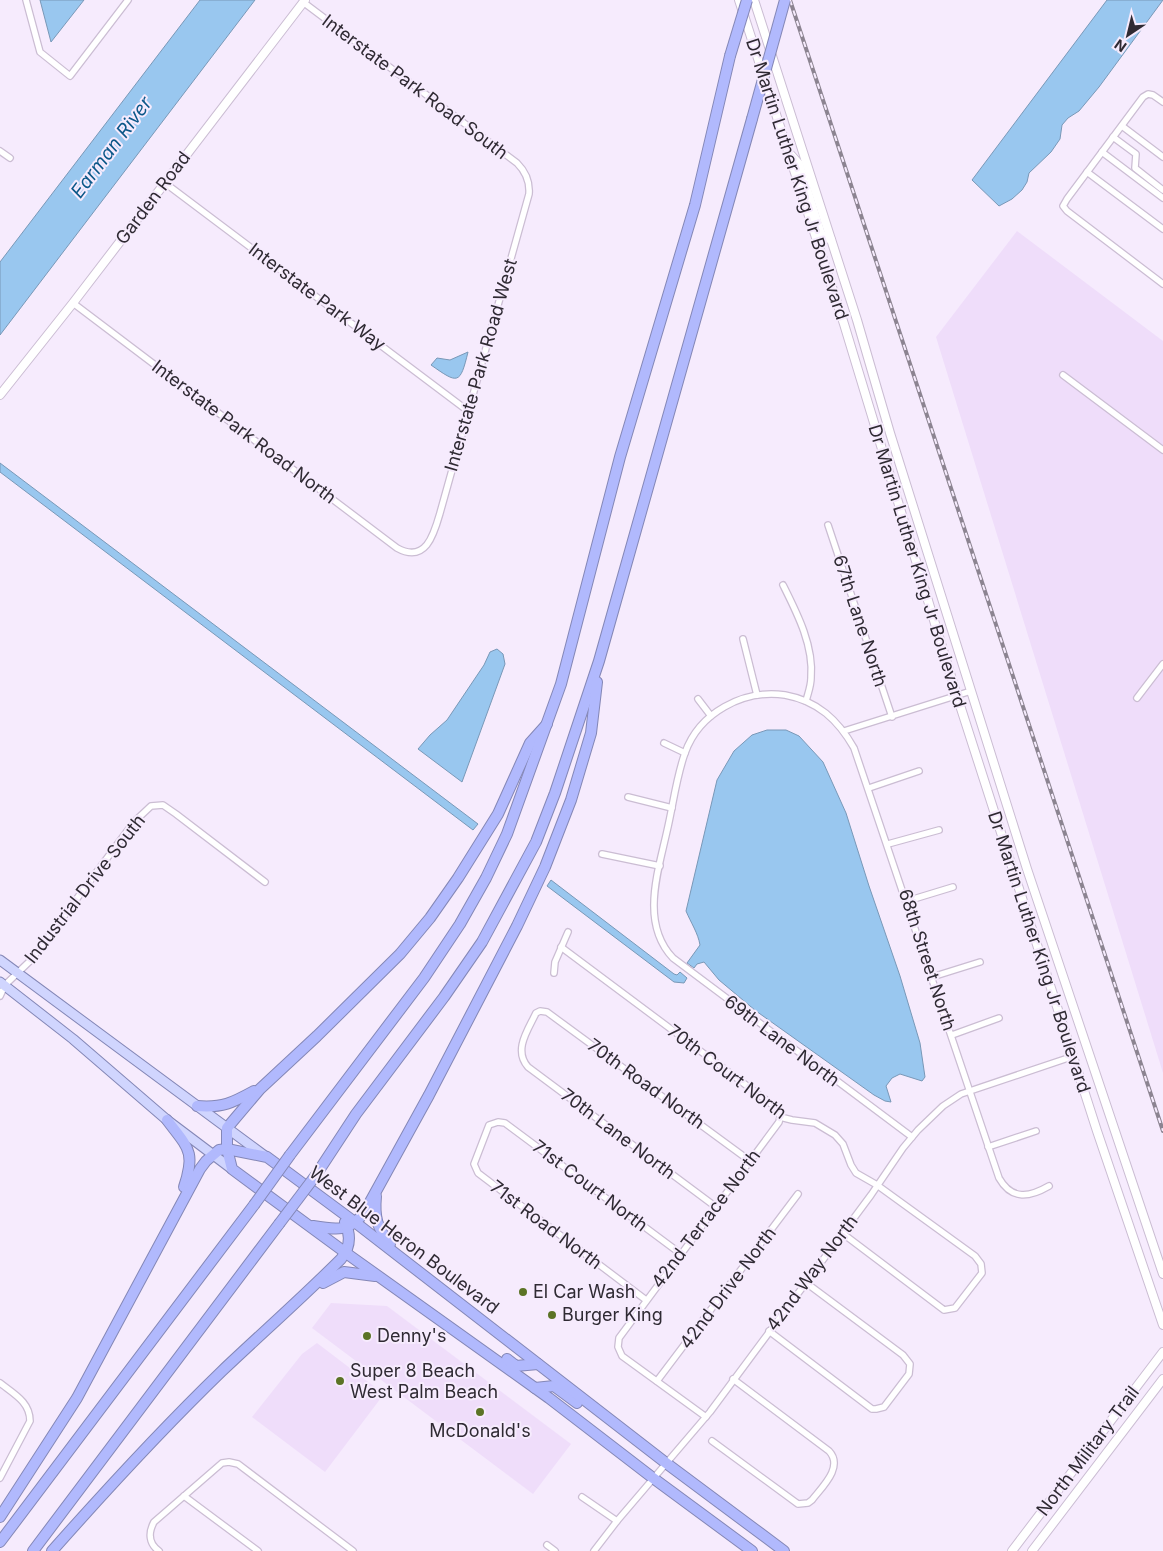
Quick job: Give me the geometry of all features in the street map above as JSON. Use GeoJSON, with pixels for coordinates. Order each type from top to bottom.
{"type":"FeatureCollection","features":[{"type":"Feature","properties":{"kind":"highway"},"geometry":{"type":"LineString","coordinates":[[0,1542],[424,978],[460,924],[486,878],[507,834],[561,684],[620,457],[695,205],[730,56],[747,0]]}},
{"type":"Feature","properties":{"kind":"highway"},"geometry":{"type":"LineString","coordinates":[[33,1551],[279,1224],[316,1174],[356,1114],[450,989],[482,942],[536,842],[555,793],[599,661],[785,0]]}},
{"type":"Feature","properties":{"kind":"highway"},"geometry":{"type":"LineString","coordinates":[[52,1551],[128,1465],[222,1371],[306,1295],[346,1253],[352,1225],[377,1192],[517,926],[545,867],[572,800],[591,733],[599,661]]}},
{"type":"Feature","properties":{"kind":"highway"},"geometry":{"type":"LineString","coordinates":[[547,724],[530,743],[498,814],[458,878],[430,918],[400,954],[260,1089],[227,1128],[227,1149],[232,1168],[346,1253],[535,1388],[752,1551]]}},
{"type":"Feature","properties":{"kind":"highway"},"geometry":{"type":"LineString","coordinates":[[197,1106],[218,1107],[230,1104],[260,1089]]}},
{"type":"Feature","properties":{"kind":"highway"},"geometry":{"type":"LineString","coordinates":[[167,1120],[187,1146],[190,1156],[189,1173],[179,1205]]}},
{"type":"Feature","properties":{"kind":"highway"},"geometry":{"type":"LineString","coordinates":[[0,1517],[77,1398],[200,1169],[219,1150],[227,1149],[267,1157]]}},
{"type":"Feature","properties":{"kind":"highway","name":"West Blue Heron Boulevard"},"geometry":{"type":"LineString","coordinates":[[267,1157],[336,1208],[352,1225],[398,1255],[666,1463],[784,1551]]}},
{"type":"Feature","properties":{"kind":"highway"},"geometry":{"type":"LineString","coordinates":[[377,1192],[374,1214],[383,1235],[398,1255]]}},
{"type":"Feature","properties":{"kind":"highway"},"geometry":{"type":"LineString","coordinates":[[310,1225],[328,1228],[352,1225]]}},
{"type":"Feature","properties":{"kind":"highway"},"geometry":{"type":"LineString","coordinates":[[306,1295],[328,1279],[344,1272],[380,1277]]}},
{"type":"Feature","properties":{"kind":"highway"},"geometry":{"type":"LineString","coordinates":[[466,1339],[474,1336],[516,1366],[538,1364]]}},
{"type":"Feature","properties":{"kind":"highway"},"geometry":{"type":"LineString","coordinates":[[535,1388],[554,1386],[589,1412],[609,1419]]}},
{"type":"Feature","properties":{"kind":"main road","name":"Dr Martin Luther King Jr Boulevard"},"geometry":{"type":"LineString","coordinates":[[739,0],[844,324],[956,696],[1097,1131],[1163,1325]]}},
{"type":"Feature","properties":{"kind":"main road","name":"Dr Martin Luther King Jr Boulevard"},"geometry":{"type":"LineString","coordinates":[[754,0],[831,240],[1027,869],[1163,1274]]}},
{"type":"Feature","properties":{"kind":"main road","name":"Garden Road"},"geometry":{"type":"LineString","coordinates":[[0,396],[304,1]]}},
{"type":"Feature","properties":{"kind":"main road"},"geometry":{"type":"LineString","coordinates":[[788,151],[799,164],[820,234],[831,240]]}},
{"type":"Feature","properties":{"kind":"main road","name":"West Blue Heron Boulevard"},"geometry":{"type":"LineString","coordinates":[[0,960],[267,1157]]}},
{"type":"Feature","properties":{"kind":"main road"},"geometry":{"type":"LineString","coordinates":[[2,985],[73,1039],[167,1120],[232,1168]]}},
{"type":"Feature","properties":{"kind":"main road","name":"North Military Trail"},"geometry":{"type":"LineString","coordinates":[[1012,1551],[1163,1352]]}},
{"type":"Feature","properties":{"kind":"main road","name":"North Military Trail"},"geometry":{"type":"LineString","coordinates":[[1032,1551],[1163,1379]]}},
{"type":"Feature","properties":{"kind":"main road"},"geometry":{"type":"LineString","coordinates":[[1152,1394],[1163,1390]]}},
{"type":"Feature","properties":{"kind":"street"},"geometry":{"type":"LineString","coordinates":[[26,0],[40,52],[70,76],[128,0]]}},
{"type":"Feature","properties":{"kind":"street","name":"Interstate Park Road South"},"geometry":{"type":"LineString","coordinates":[[304,1],[517,163],[526,174]]}},
{"type":"Feature","properties":{"kind":"street"},"geometry":{"type":"LineString","coordinates":[[1163,102],[1153,94],[1143,97],[1063,206],[1163,284]]}},
{"type":"Feature","properties":{"kind":"street"},"geometry":{"type":"LineString","coordinates":[[1122,126],[1163,157]]}},
{"type":"Feature","properties":{"kind":"street"},"geometry":{"type":"LineString","coordinates":[[1114,137],[1136,154],[1135,168],[1163,190]]}},
{"type":"Feature","properties":{"kind":"street"},"geometry":{"type":"LineString","coordinates":[[0,151],[10,158]]}},
{"type":"Feature","properties":{"kind":"street"},"geometry":{"type":"LineString","coordinates":[[1102,152],[1163,198]]}},
{"type":"Feature","properties":{"kind":"street"},"geometry":{"type":"LineString","coordinates":[[1087,172],[1163,229]]}},
{"type":"Feature","properties":{"kind":"street","name":"Interstate Park Road West"},"geometry":{"type":"LineString","coordinates":[[418,551],[430,543],[434,534],[529,194],[526,174]]}},
{"type":"Feature","properties":{"kind":"street","name":"Interstate Park Way"},"geometry":{"type":"LineString","coordinates":[[165,183],[468,412]]}},
{"type":"Feature","properties":{"kind":"street","name":"Interstate Park Road North"},"geometry":{"type":"LineString","coordinates":[[73,303],[396,548],[405,551],[418,551]]}},
{"type":"Feature","properties":{"kind":"street"},"geometry":{"type":"LineString","coordinates":[[1063,375],[1163,450]]}},
{"type":"Feature","properties":{"kind":"street","name":"67th Lane North"},"geometry":{"type":"LineString","coordinates":[[828,525],[892,717]]}},
{"type":"Feature","properties":{"kind":"street"},"geometry":{"type":"LineString","coordinates":[[783,586],[802,626],[810,652],[812,676],[806,701]]}},
{"type":"Feature","properties":{"kind":"street"},"geometry":{"type":"LineString","coordinates":[[743,639],[757,695]]}},
{"type":"Feature","properties":{"kind":"street"},"geometry":{"type":"LineString","coordinates":[[1137,698],[1163,664]]}},
{"type":"Feature","properties":{"kind":"street"},"geometry":{"type":"LineString","coordinates":[[844,732],[971,690]]}},
{"type":"Feature","properties":{"kind":"street","name":"68th Street North"},"geometry":{"type":"LineString","coordinates":[[659,938],[656,930],[654,910],[660,866],[685,754],[695,735],[711,716],[736,700],[757,695],[778,694],[806,701],[827,712],[844,732],[854,748],[888,844],[999,1178],[1007,1188],[1016,1194],[1036,1194],[1050,1186]]}},
{"type":"Feature","properties":{"kind":"street"},"geometry":{"type":"LineString","coordinates":[[698,699],[711,716]]}},
{"type":"Feature","properties":{"kind":"street"},"geometry":{"type":"LineString","coordinates":[[664,744],[685,754]]}},
{"type":"Feature","properties":{"kind":"street"},"geometry":{"type":"LineString","coordinates":[[868,788],[919,771]]}},
{"type":"Feature","properties":{"kind":"street"},"geometry":{"type":"LineString","coordinates":[[628,797],[672,808]]}},
{"type":"Feature","properties":{"kind":"street","name":"Industrial Drive South"},"geometry":{"type":"LineString","coordinates":[[2,985],[31,960],[134,822],[151,806],[162,805],[176,814],[265,882]]}},
{"type":"Feature","properties":{"kind":"street"},"geometry":{"type":"LineString","coordinates":[[888,844],[939,830]]}},
{"type":"Feature","properties":{"kind":"street"},"geometry":{"type":"LineString","coordinates":[[602,854],[660,866]]}},
{"type":"Feature","properties":{"kind":"street"},"geometry":{"type":"LineString","coordinates":[[907,902],[953,887]]}},
{"type":"Feature","properties":{"kind":"street"},"geometry":{"type":"LineString","coordinates":[[554,973],[555,962],[568,932]]}},
{"type":"Feature","properties":{"kind":"street","name":"69th Lane North"},"geometry":{"type":"LineString","coordinates":[[659,938],[673,958],[912,1137]]}},
{"type":"Feature","properties":{"kind":"street","name":"70th Court North"},"geometry":{"type":"LineString","coordinates":[[561,947],[778,1109],[780,1116],[823,1126],[835,1135],[843,1144],[856,1173],[877,1185],[975,1256],[981,1264],[982,1273],[955,1308],[948,1310],[940,1308],[842,1233]]}},
{"type":"Feature","properties":{"kind":"street"},"geometry":{"type":"LineString","coordinates":[[932,977],[980,962]]}},
{"type":"Feature","properties":{"kind":"street"},"geometry":{"type":"LineString","coordinates":[[0,996],[2,985]]}},
{"type":"Feature","properties":{"kind":"street","name":"70th Road North"},"geometry":{"type":"LineString","coordinates":[[522,1059],[521,1046],[536,1013],[540,1011],[548,1012],[750,1161]]}},
{"type":"Feature","properties":{"kind":"street"},"geometry":{"type":"LineString","coordinates":[[952,1035],[999,1018]]}},
{"type":"Feature","properties":{"kind":"street","name":"42nd Way North"},"geometry":{"type":"LineString","coordinates":[[594,1551],[617,1521],[706,1417],[912,1137],[944,1106],[961,1094],[1074,1056]]}},
{"type":"Feature","properties":{"kind":"street","name":"70th Lane North"},"geometry":{"type":"LineString","coordinates":[[522,1059],[528,1067],[716,1207]]}},
{"type":"Feature","properties":{"kind":"street","name":"42nd Terrace North"},"geometry":{"type":"LineString","coordinates":[[657,1381],[622,1356],[618,1347],[621,1333],[750,1161],[778,1122],[780,1116]]}},
{"type":"Feature","properties":{"kind":"street","name":"71st Court North"},"geometry":{"type":"LineString","coordinates":[[474,1164],[489,1125],[498,1122],[505,1123],[681,1254]]}},
{"type":"Feature","properties":{"kind":"street"},"geometry":{"type":"LineString","coordinates":[[988,1147],[1036,1131]]}},
{"type":"Feature","properties":{"kind":"street","name":"71st Road North"},"geometry":{"type":"LineString","coordinates":[[474,1164],[478,1173],[646,1300]]}},
{"type":"Feature","properties":{"kind":"street","name":"42nd Drive North"},"geometry":{"type":"LineString","coordinates":[[657,1381],[798,1194]]}},
{"type":"Feature","properties":{"kind":"street"},"geometry":{"type":"LineString","coordinates":[[769,1331],[867,1407],[876,1409],[884,1407],[909,1374],[910,1364],[903,1355],[805,1282]]}},
{"type":"Feature","properties":{"kind":"street"},"geometry":{"type":"LineString","coordinates":[[712,1441],[794,1502],[803,1504],[812,1500],[834,1469],[834,1460],[829,1451],[733,1379]]}},
{"type":"Feature","properties":{"kind":"street"},"geometry":{"type":"LineString","coordinates":[[657,1381],[706,1417]]}},
{"type":"Feature","properties":{"kind":"street"},"geometry":{"type":"LineString","coordinates":[[0,1383],[21,1399],[30,1412],[30,1421],[0,1478]]}},
{"type":"Feature","properties":{"kind":"street"},"geometry":{"type":"LineString","coordinates":[[159,1551],[150,1539],[150,1531],[154,1522],[222,1462],[229,1462],[238,1464],[353,1551]]}},
{"type":"Feature","properties":{"kind":"street"},"geometry":{"type":"LineString","coordinates":[[184,1496],[258,1551]]}},
{"type":"Feature","properties":{"kind":"street"},"geometry":{"type":"LineString","coordinates":[[582,1497],[617,1521]]}},
{"type":"Feature","properties":{"kind":"street"},"geometry":{"type":"LineString","coordinates":[[547,1545],[555,1551]]}},
{"type":"Feature","properties":{"kind":"shaded area"},"geometry":{"type":"Polygon","coordinates":[[[1017,231],[1163,341],[1163,1073],[936,337],[1017,231]]]}},
{"type":"Feature","properties":{"kind":"shaded area"},"geometry":{"type":"Polygon","coordinates":[[[331,1303],[387,1306],[571,1444],[533,1494],[312,1328],[331,1303]]]}},
{"type":"Feature","properties":{"kind":"shaded area"},"geometry":{"type":"Polygon","coordinates":[[[317,1343],[384,1394],[325,1472],[252,1417],[302,1354],[317,1343]]]}},
{"type":"Feature","properties":{"kind":"water"},"geometry":{"type":"Polygon","coordinates":[[[40,0],[84,0],[51,42],[40,0]]]}},
{"type":"Feature","properties":{"kind":"water","name":"Earman River"},"geometry":{"type":"Polygon","coordinates":[[[200,0],[255,0],[0,335],[0,262],[200,0]]]}},
{"type":"Feature","properties":{"kind":"water"},"geometry":{"type":"Polygon","coordinates":[[[1107,0],[1163,0],[1099,87],[1079,111],[1068,118],[1062,125],[1060,139],[1051,152],[1029,173],[1027,182],[1022,190],[1012,199],[999,206],[972,180],[1107,0]]]}},
{"type":"Feature","properties":{"kind":"water"},"geometry":{"type":"Polygon","coordinates":[[[468,352],[463,371],[457,378],[447,376],[431,365],[437,358],[450,360],[468,352]]]}},
{"type":"Feature","properties":{"kind":"water"},"geometry":{"type":"Polygon","coordinates":[[[0,463],[478,824],[473,830],[0,472],[0,463]]]}},
{"type":"Feature","properties":{"kind":"water"},"geometry":{"type":"Polygon","coordinates":[[[497,649],[503,654],[505,664],[462,782],[418,749],[447,720],[484,665],[490,652],[497,649]]]}},
{"type":"Feature","properties":{"kind":"water"},"geometry":{"type":"Polygon","coordinates":[[[767,730],[786,730],[799,736],[823,762],[846,813],[920,1043],[925,1077],[922,1081],[900,1074],[892,1078],[886,1086],[891,1102],[874,1095],[756,1011],[719,980],[704,962],[697,964],[694,968],[687,963],[700,945],[686,911],[717,780],[734,751],[752,735],[767,730]]]}},
{"type":"Feature","properties":{"kind":"water"},"geometry":{"type":"Polygon","coordinates":[[[551,880],[674,974],[677,975],[680,972],[687,978],[684,983],[674,982],[547,886],[551,880]]]}},
{"type":"Feature","properties":{"kind":"railway"},"geometry":{"type":"LineString","coordinates":[[790,0],[1163,1131]]}},
{"type":"Feature","properties":{"kind":"place","name":"El Car Wash"},"geometry":{"type":"Point","coordinates":[523,1292]}},
{"type":"Feature","properties":{"kind":"place","name":"Burger King"},"geometry":{"type":"Point","coordinates":[552,1315]}},
{"type":"Feature","properties":{"kind":"place","name":"Denny's"},"geometry":{"type":"Point","coordinates":[367,1336]}},
{"type":"Feature","properties":{"kind":"place","name":"Super 8 Beach West Palm Beach"},"geometry":{"type":"Point","coordinates":[340,1381]}},
{"type":"Feature","properties":{"kind":"place","name":"McDonald's"},"geometry":{"type":"Point","coordinates":[480,1412]}}]}
